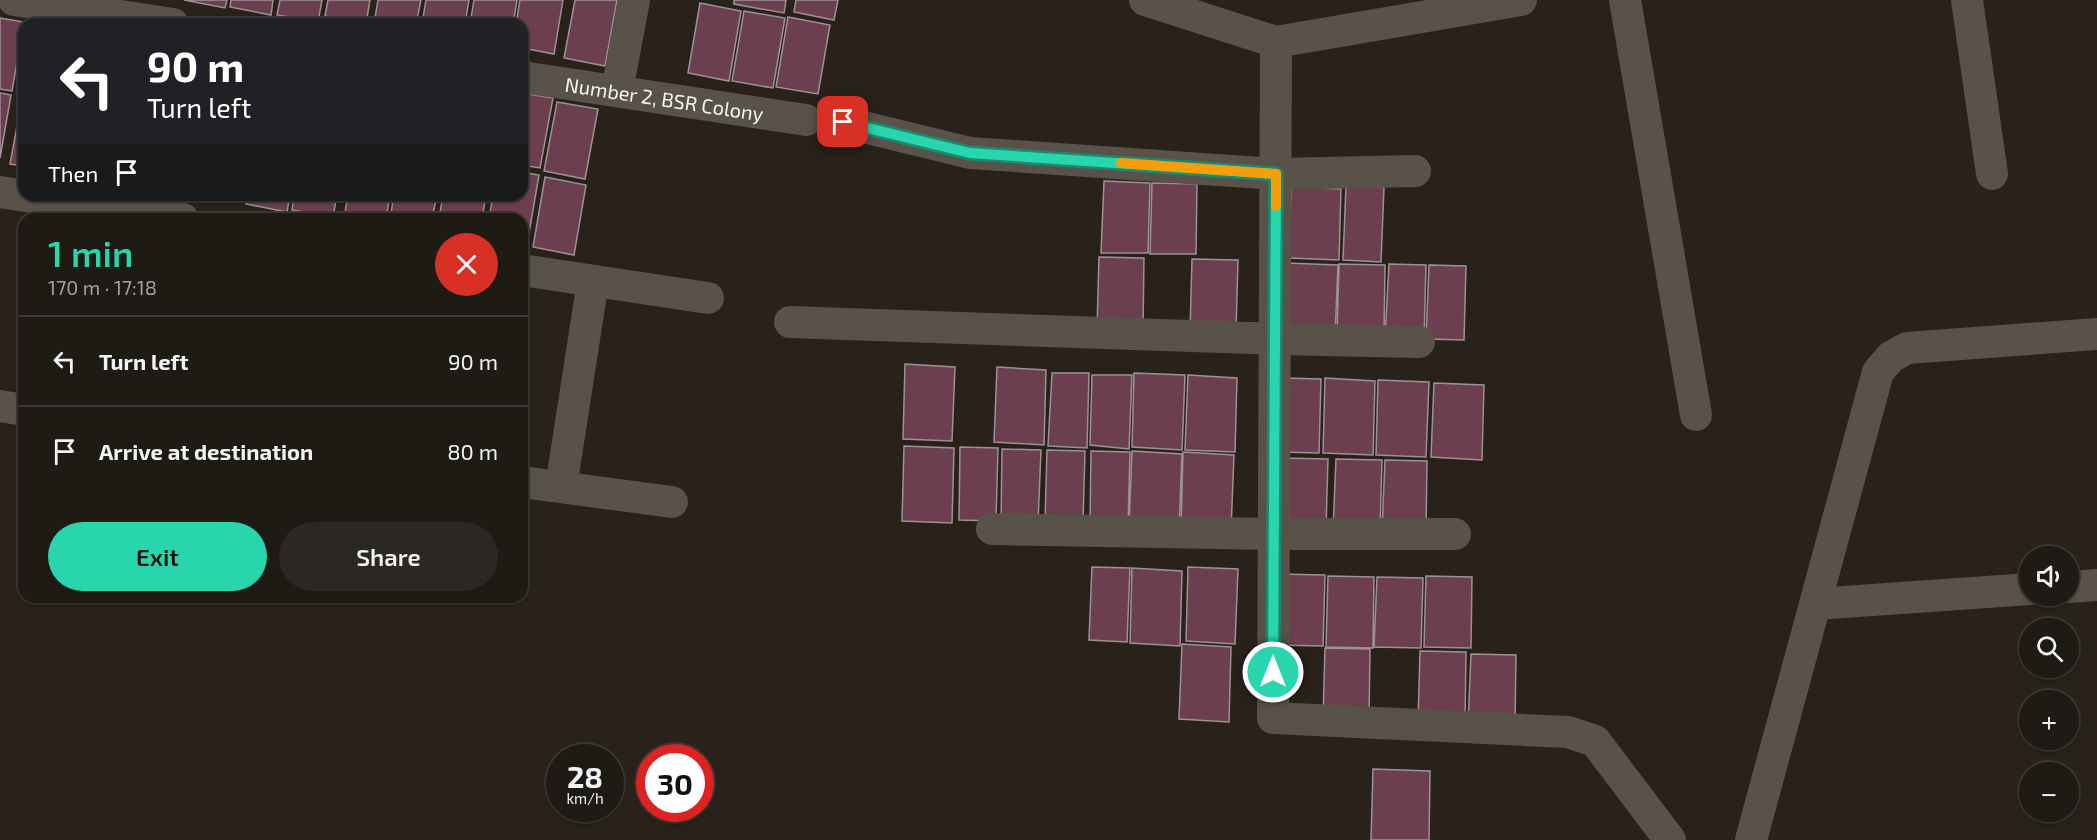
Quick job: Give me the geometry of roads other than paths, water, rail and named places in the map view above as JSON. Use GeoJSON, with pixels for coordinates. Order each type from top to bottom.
{"type":"FeatureCollection","features":[{"type":"Feature","properties":{"kind":"street"},"geometry":{"type":"LineString","coordinates":[[15,0],[134,18]]}},
{"type":"Feature","properties":{"kind":"street"},"geometry":{"type":"LineString","coordinates":[[617,91],[634,0]]}},
{"type":"Feature","properties":{"kind":"street"},"geometry":{"type":"LineString","coordinates":[[1145,0],[1276,42],[1521,0]]}},
{"type":"Feature","properties":{"kind":"street"},"geometry":{"type":"LineString","coordinates":[[1625,0],[1696,415]]}},
{"type":"Feature","properties":{"kind":"street"},"geometry":{"type":"LineString","coordinates":[[1967,0],[1992,174]]}},
{"type":"Feature","properties":{"kind":"street"},"geometry":{"type":"LineString","coordinates":[[1276,42],[1273,718],[1568,732],[1595,741],[1670,840]]}},
{"type":"Feature","properties":{"kind":"street","name":"Number 2, BSR Colony"},"geometry":{"type":"LineString","coordinates":[[528,78],[806,120]]}},
{"type":"Feature","properties":{"kind":"street"},"geometry":{"type":"LineString","coordinates":[[843,122],[970,153],[1276,174],[1415,171]]}},
{"type":"Feature","properties":{"kind":"street"},"geometry":{"type":"LineString","coordinates":[[0,192],[18,195]]}},
{"type":"Feature","properties":{"kind":"street"},"geometry":{"type":"LineString","coordinates":[[61,201],[142,213]]}},
{"type":"Feature","properties":{"kind":"street"},"geometry":{"type":"LineString","coordinates":[[528,271],[708,298]]}},
{"type":"Feature","properties":{"kind":"street"},"geometry":{"type":"LineString","coordinates":[[561,487],[593,280]]}},
{"type":"Feature","properties":{"kind":"street"},"geometry":{"type":"LineString","coordinates":[[790,322],[1419,342]]}},
{"type":"Feature","properties":{"kind":"street"},"geometry":{"type":"LineString","coordinates":[[1751,840],[1878,372],[1891,357],[1907,348],[2097,334]]}},
{"type":"Feature","properties":{"kind":"street"},"geometry":{"type":"LineString","coordinates":[[0,406],[18,409]]}},
{"type":"Feature","properties":{"kind":"street"},"geometry":{"type":"LineString","coordinates":[[528,483],[672,502]]}},
{"type":"Feature","properties":{"kind":"street"},"geometry":{"type":"LineString","coordinates":[[992,528],[1273,534],[1455,534]]}},
{"type":"Feature","properties":{"kind":"street"},"geometry":{"type":"LineString","coordinates":[[2079,586],[2097,585]]}},
{"type":"Feature","properties":{"kind":"street"},"geometry":{"type":"LineString","coordinates":[[1815,604],[2019,590]]}}]}
